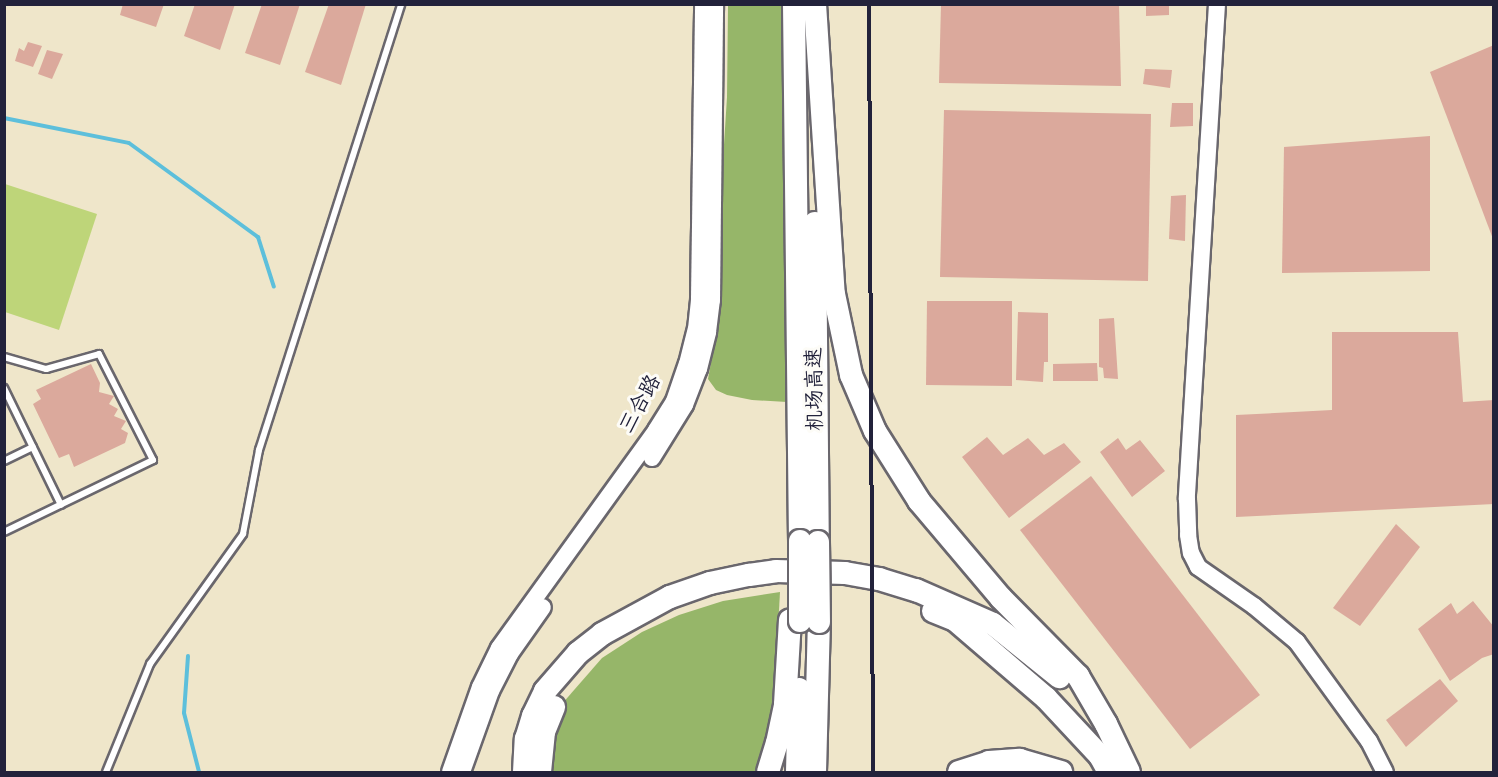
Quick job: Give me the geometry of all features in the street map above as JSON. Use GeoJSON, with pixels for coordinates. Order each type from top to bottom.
{"type":"FeatureCollection","features":[{"type":"Feature","properties":{"kind":"highway","name":"机场高速"},"geometry":{"type":"LineString","coordinates":[[794,4],[809,542]]}},
{"type":"Feature","properties":{"kind":"highway","name":"机场高速"},"geometry":{"type":"LineString","coordinates":[[797,772],[803,621],[809,542],[814,4]]}},
{"type":"Feature","properties":{"kind":"highway"},"geometry":{"type":"LineString","coordinates":[[814,4],[834,294],[851,375],[875,431],[919,501],[1001,598],[1078,676],[1122,770]]}},
{"type":"Feature","properties":{"kind":"highway"},"geometry":{"type":"LineString","coordinates":[[524,772],[526,739],[545,691],[559,673],[602,634],[670,597],[710,583],[776,571],[809,571],[879,579],[959,607],[993,624],[1057,675],[1078,697],[1122,770]]}},
{"type":"Feature","properties":{"kind":"highway"},"geometry":{"type":"LineString","coordinates":[[540,772],[541,750],[550,715],[561,693],[593,657],[657,617],[697,602],[743,591],[807,584],[878,594],[922,606],[955,620],[1046,698],[1100,756],[1122,770]]}},
{"type":"Feature","properties":{"kind":"highway","name":"机场高速"},"geometry":{"type":"LineString","coordinates":[[803,621],[816,772]]}},
{"type":"Feature","properties":{"kind":"highway"},"geometry":{"type":"LineString","coordinates":[[768,772],[777,743],[803,621]]}},
{"type":"Feature","properties":{"kind":"highway"},"geometry":{"type":"LineString","coordinates":[[959,772],[989,762],[1020,760],[1060,772]]}},
{"type":"Feature","properties":{"kind":"main road","name":"三合路"},"geometry":{"type":"LineString","coordinates":[[450,772],[480,687],[499,648],[656,430],[674,401],[687,364],[696,329],[699,298],[703,4]]}},
{"type":"Feature","properties":{"kind":"main road","name":"三合路"},"geometry":{"type":"LineString","coordinates":[[462,772],[491,691],[510,654],[668,434],[685,405],[699,369],[712,300],[715,4]]}},
{"type":"Feature","properties":{"kind":"main road"},"geometry":{"type":"LineString","coordinates":[[1217,4],[1187,499],[1191,553],[1198,567],[1254,606],[1297,642],[1369,741],[1385,772]]}},
{"type":"Feature","properties":{"kind":"lane"},"geometry":{"type":"LineString","coordinates":[[106,772],[150,664],[243,534],[259,450],[401,4]]}},
{"type":"Feature","properties":{"kind":"lane"},"geometry":{"type":"LineString","coordinates":[[4,357],[46,369],[99,354],[153,460],[4,532]]}},
{"type":"Feature","properties":{"kind":"lane"},"geometry":{"type":"LineString","coordinates":[[4,388],[61,505]]}},
{"type":"Feature","properties":{"kind":"lane"},"geometry":{"type":"LineString","coordinates":[[4,461],[33,447]]}},
{"type":"Feature","properties":{"kind":"green space"},"geometry":{"type":"Polygon","coordinates":[[[728,5],[787,5],[787,402],[752,400],[727,395],[716,390],[708,379],[718,324],[721,288],[721,192],[727,97],[728,5]]]}},
{"type":"Feature","properties":{"kind":"green space"},"geometry":{"type":"Polygon","coordinates":[[[5,184],[97,214],[59,330],[5,312],[5,184]]]}},
{"type":"Feature","properties":{"kind":"green space"},"geometry":{"type":"Polygon","coordinates":[[[780,592],[772,737],[759,772],[546,772],[561,705],[602,658],[642,632],[679,615],[723,601],[780,592]]]}},
{"type":"Feature","properties":{"kind":"building"},"geometry":{"type":"Polygon","coordinates":[[[123,4],[164,4],[156,27],[120,15],[123,4]]]}},
{"type":"Feature","properties":{"kind":"building"},"geometry":{"type":"Polygon","coordinates":[[[195,4],[235,4],[220,50],[184,36],[195,4]]]}},
{"type":"Feature","properties":{"kind":"building"},"geometry":{"type":"Polygon","coordinates":[[[262,4],[300,4],[280,65],[245,53],[262,4]]]}},
{"type":"Feature","properties":{"kind":"building"},"geometry":{"type":"Polygon","coordinates":[[[329,4],[366,4],[341,85],[305,72],[329,4]]]}},
{"type":"Feature","properties":{"kind":"building"},"geometry":{"type":"Polygon","coordinates":[[[941,4],[1119,4],[1121,86],[939,83],[941,4]]]}},
{"type":"Feature","properties":{"kind":"building"},"geometry":{"type":"Polygon","coordinates":[[[1146,5],[1169,5],[1169,15],[1146,16],[1146,5]]]}},
{"type":"Feature","properties":{"kind":"building"},"geometry":{"type":"Polygon","coordinates":[[[28,42],[42,46],[33,67],[15,61],[19,48],[24,51],[28,42]]]}},
{"type":"Feature","properties":{"kind":"building"},"geometry":{"type":"Polygon","coordinates":[[[1494,45],[1494,239],[1493,239],[1430,72],[1494,45]]]}},
{"type":"Feature","properties":{"kind":"building"},"geometry":{"type":"Polygon","coordinates":[[[47,50],[63,54],[52,79],[38,74],[47,50]]]}},
{"type":"Feature","properties":{"kind":"building"},"geometry":{"type":"Polygon","coordinates":[[[1145,69],[1172,70],[1170,88],[1143,84],[1145,69]]]}},
{"type":"Feature","properties":{"kind":"building"},"geometry":{"type":"Polygon","coordinates":[[[1172,103],[1193,103],[1193,126],[1170,127],[1172,103]]]}},
{"type":"Feature","properties":{"kind":"building"},"geometry":{"type":"Polygon","coordinates":[[[944,110],[1151,114],[1148,281],[940,277],[944,110]]]}},
{"type":"Feature","properties":{"kind":"building"},"geometry":{"type":"Polygon","coordinates":[[[1430,136],[1430,271],[1282,273],[1284,147],[1430,136]]]}},
{"type":"Feature","properties":{"kind":"building"},"geometry":{"type":"Polygon","coordinates":[[[1186,195],[1185,241],[1169,239],[1171,196],[1186,195]]]}},
{"type":"Feature","properties":{"kind":"building"},"geometry":{"type":"Polygon","coordinates":[[[927,301],[1012,301],[1012,386],[926,385],[927,301]]]}},
{"type":"Feature","properties":{"kind":"building"},"geometry":{"type":"Polygon","coordinates":[[[1018,312],[1048,313],[1048,362],[1044,362],[1043,382],[1016,380],[1018,312]]]}},
{"type":"Feature","properties":{"kind":"building"},"geometry":{"type":"Polygon","coordinates":[[[1114,318],[1118,379],[1104,378],[1103,368],[1099,367],[1099,319],[1114,318]]]}},
{"type":"Feature","properties":{"kind":"building"},"geometry":{"type":"Polygon","coordinates":[[[1332,332],[1458,332],[1463,402],[1494,400],[1494,504],[1236,517],[1236,415],[1332,410],[1332,332]]]}},
{"type":"Feature","properties":{"kind":"building"},"geometry":{"type":"Polygon","coordinates":[[[1097,363],[1098,381],[1053,381],[1053,364],[1097,363]]]}},
{"type":"Feature","properties":{"kind":"building"},"geometry":{"type":"Polygon","coordinates":[[[91,364],[100,383],[99,392],[114,396],[109,404],[118,409],[114,416],[126,421],[121,429],[128,433],[125,443],[74,467],[69,454],[59,458],[33,404],[41,399],[36,390],[91,364]]]}},
{"type":"Feature","properties":{"kind":"building"},"geometry":{"type":"Polygon","coordinates":[[[987,437],[1003,455],[1028,438],[1044,455],[1064,443],[1081,462],[1009,518],[962,457],[987,437]]]}},
{"type":"Feature","properties":{"kind":"building"},"geometry":{"type":"Polygon","coordinates":[[[1118,438],[1126,450],[1140,440],[1165,471],[1132,497],[1100,452],[1118,438]]]}},
{"type":"Feature","properties":{"kind":"building"},"geometry":{"type":"Polygon","coordinates":[[[1091,476],[1260,695],[1190,749],[1020,530],[1091,476]]]}},
{"type":"Feature","properties":{"kind":"building"},"geometry":{"type":"Polygon","coordinates":[[[1396,524],[1420,547],[1360,626],[1333,608],[1396,524]]]}},
{"type":"Feature","properties":{"kind":"building"},"geometry":{"type":"Polygon","coordinates":[[[1473,601],[1494,627],[1494,654],[1482,658],[1450,681],[1418,629],[1451,603],[1457,614],[1473,601]]]}},
{"type":"Feature","properties":{"kind":"building"},"geometry":{"type":"Polygon","coordinates":[[[1440,679],[1458,701],[1406,747],[1386,720],[1440,679]]]}},
{"type":"Feature","properties":{"kind":"waterway"},"geometry":{"type":"LineString","coordinates":[[4,118],[129,143],[258,237],[274,287]]}},
{"type":"Feature","properties":{"kind":"waterway"},"geometry":{"type":"LineString","coordinates":[[188,656],[184,713],[199,772]]}},
{"type":"Feature","properties":{"kind":"railway"},"geometry":{"type":"LineString","coordinates":[[869,4],[873,772]]}}]}
